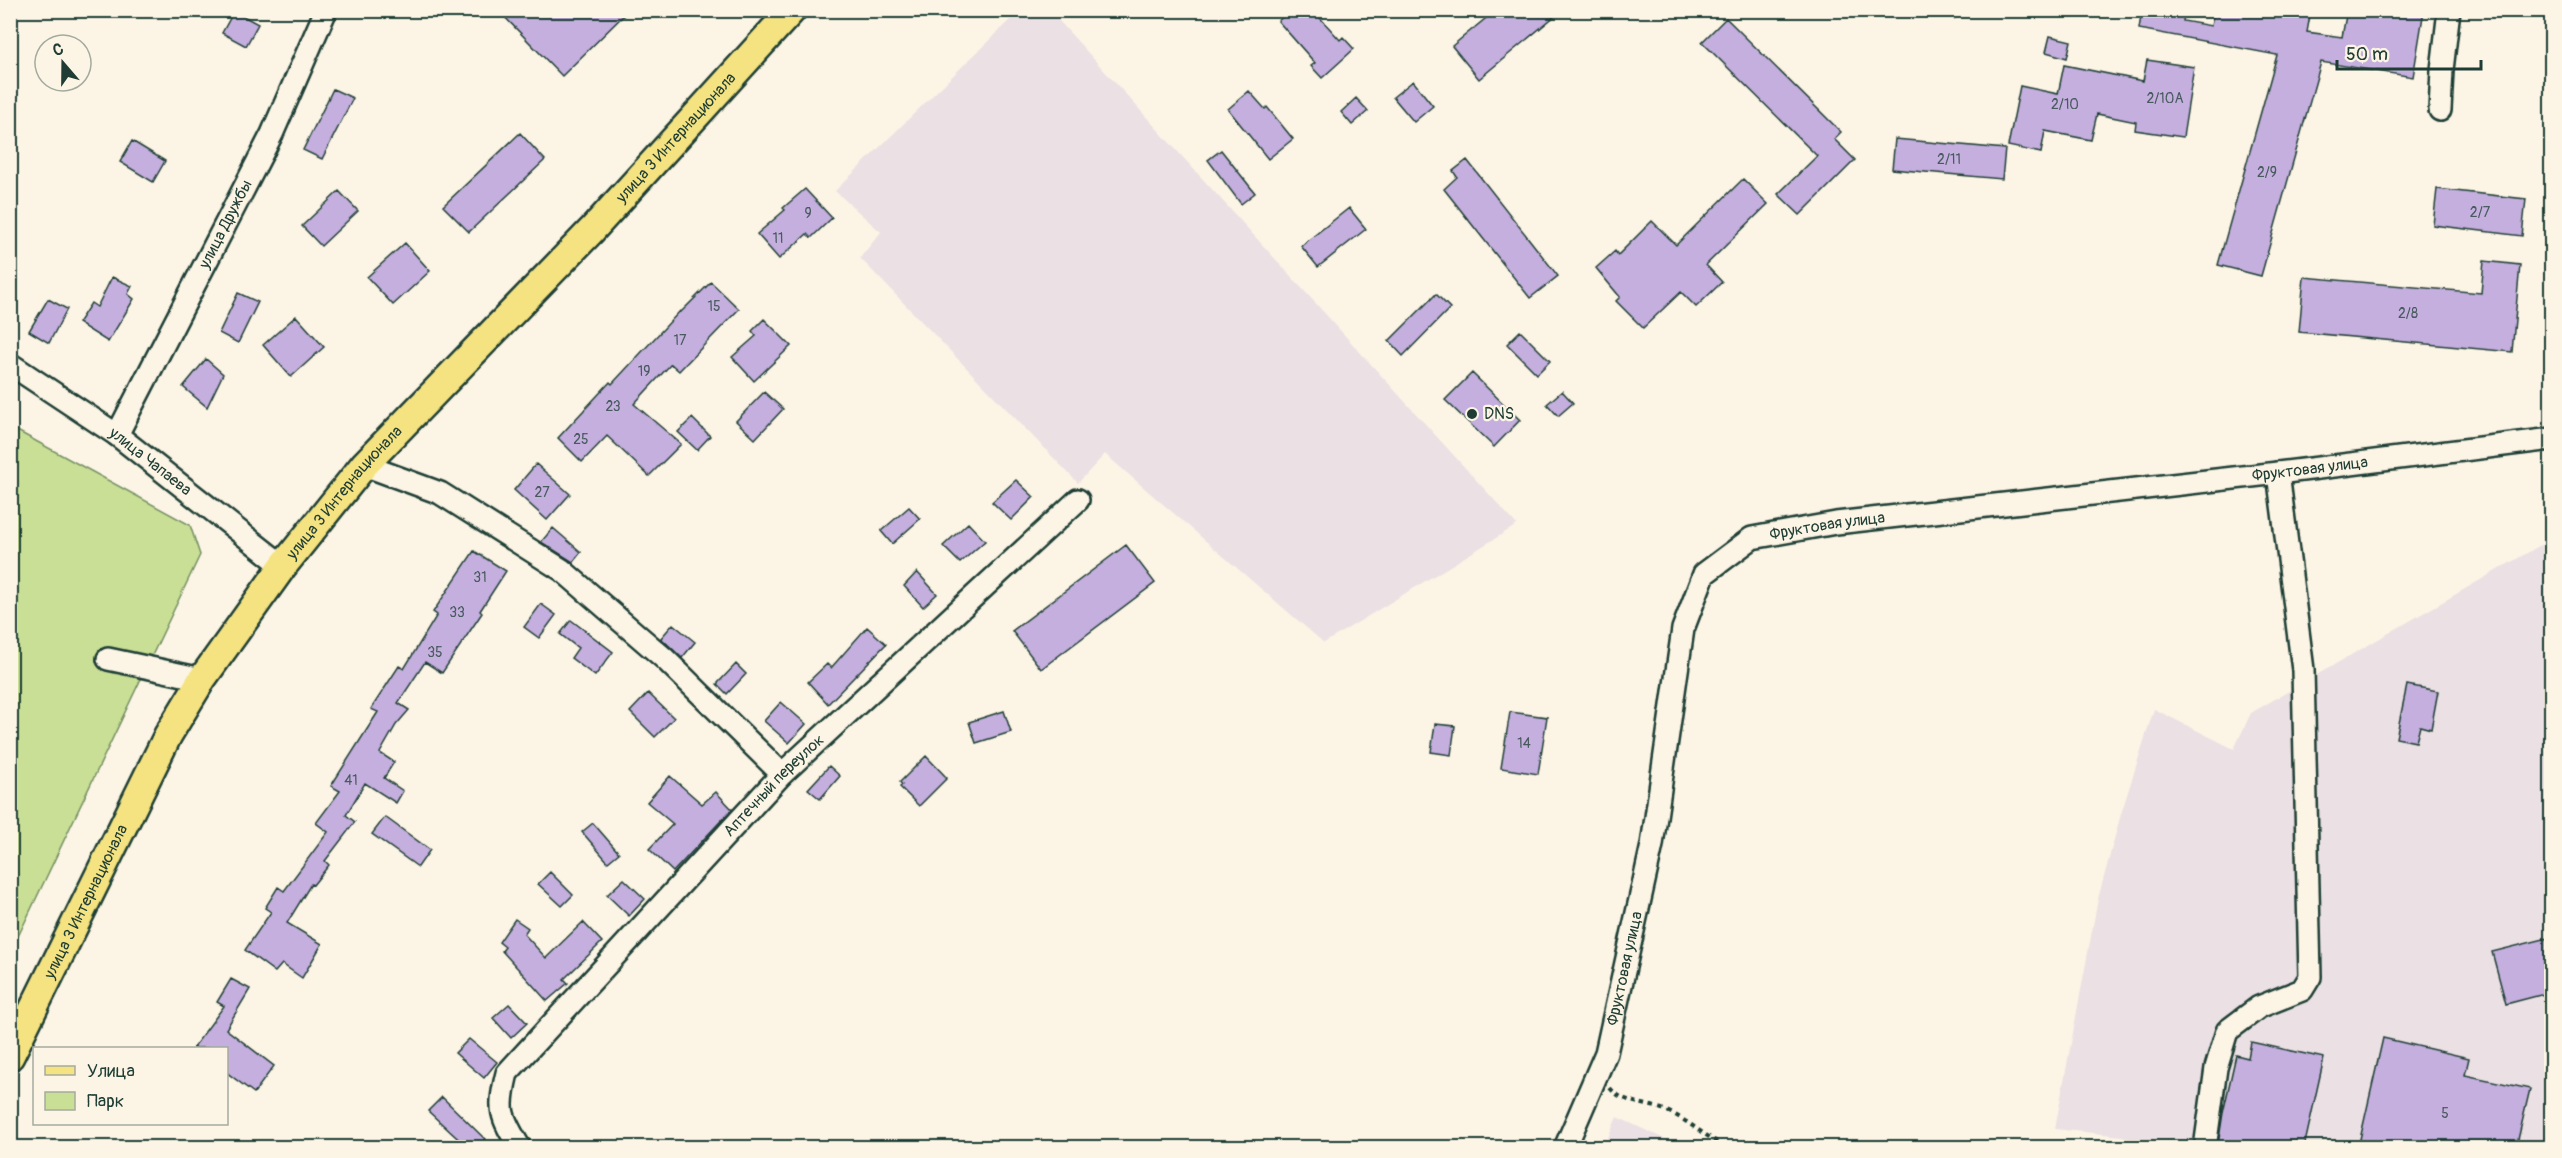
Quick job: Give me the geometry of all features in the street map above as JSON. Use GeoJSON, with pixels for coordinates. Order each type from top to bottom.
{"type":"FeatureCollection","features":[{"type":"Feature","properties":{"kind":"main road","name":"улица 3 Интернационала"},"geometry":{"type":"LineString","coordinates":[[10,1056],[168,735],[202,679],[283,566],[364,465],[592,230],[792,10]]}},
{"type":"Feature","properties":{"kind":"street","name":"улица Дружбы"},"geometry":{"type":"LineString","coordinates":[[117,435],[272,134],[326,10]]}},
{"type":"Feature","properties":{"kind":"street"},"geometry":{"type":"LineString","coordinates":[[2440,110],[2449,10]]}},
{"type":"Feature","properties":{"kind":"street","name":"улица Чапаева"},"geometry":{"type":"LineString","coordinates":[[10,364],[117,435],[283,566]]}},
{"type":"Feature","properties":{"kind":"street","name":"Фруктовая улица"},"geometry":{"type":"LineString","coordinates":[[1565,1148],[1606,1053],[1653,845],[1683,629],[1704,574],[1752,538],[1825,525],[2552,439]]}},
{"type":"Feature","properties":{"kind":"street"},"geometry":{"type":"LineString","coordinates":[[364,465],[440,493],[562,570],[665,660],[782,774]]}},
{"type":"Feature","properties":{"kind":"street"},"geometry":{"type":"LineString","coordinates":[[2205,1148],[2216,1068],[2227,1031],[2259,1007],[2302,990],[2310,977],[2303,670],[2278,473]]}},
{"type":"Feature","properties":{"kind":"street","name":"Аптечный переулок"},"geometry":{"type":"LineString","coordinates":[[520,1148],[501,1115],[501,1098],[507,1073],[782,774],[1078,500]]}},
{"type":"Feature","properties":{"kind":"street"},"geometry":{"type":"LineString","coordinates":[[108,659],[202,679]]}},
{"type":"Feature","properties":{"kind":"path"},"geometry":{"type":"LineString","coordinates":[[1952,10],[1955,19]]}},
{"type":"Feature","properties":{"kind":"path"},"geometry":{"type":"LineString","coordinates":[[1606,1053],[1604,1080],[1615,1094],[1663,1110],[1728,1148]]}},
{"type":"Feature","properties":{"kind":"shaded area"},"geometry":{"type":"Polygon","coordinates":[[[1020,10],[1050,11],[1517,525],[1324,643],[1105,454],[1078,483],[860,258],[881,232],[835,191],[1020,10]]]}},
{"type":"Feature","properties":{"kind":"shaded area"},"geometry":{"type":"Polygon","coordinates":[[[2551,539],[2551,1147],[2154,1148],[2122,1136],[2055,1129],[2098,899],[2121,814],[2154,709],[2234,749],[2251,713],[2551,539]]]}},
{"type":"Feature","properties":{"kind":"shaded area"},"geometry":{"type":"Polygon","coordinates":[[[1617,1117],[1682,1147],[1604,1147],[1617,1117]]]}},
{"type":"Feature","properties":{"kind":"green space"},"geometry":{"type":"Polygon","coordinates":[[[10,427],[190,525],[200,555],[13,947],[10,947],[10,427]]]}},
{"type":"Feature","properties":{"kind":"building"},"geometry":{"type":"Polygon","coordinates":[[[498,10],[629,10],[562,76],[498,10]]]}},
{"type":"Feature","properties":{"kind":"building"},"geometry":{"type":"Polygon","coordinates":[[[1291,10],[1313,10],[1340,40],[1343,37],[1354,49],[1322,78],[1311,66],[1315,63],[1278,21],[1291,10]]]}},
{"type":"Feature","properties":{"kind":"building"},"geometry":{"type":"Polygon","coordinates":[[[1496,10],[1562,10],[1479,79],[1452,46],[1496,10]]]}},
{"type":"Feature","properties":{"kind":"building"},"geometry":{"type":"Polygon","coordinates":[[[2142,10],[2185,10],[2183,21],[2211,26],[2214,10],[2311,10],[2307,32],[2342,37],[2347,10],[2424,10],[2413,77],[2321,62],[2261,276],[2218,265],[2277,55],[2139,29],[2142,10]]]}},
{"type":"Feature","properties":{"kind":"building"},"geometry":{"type":"Polygon","coordinates":[[[234,11],[258,24],[246,46],[222,33],[234,11]]]}},
{"type":"Feature","properties":{"kind":"building"},"geometry":{"type":"Polygon","coordinates":[[[1726,18],[1841,132],[1834,139],[1855,160],[1800,215],[1778,194],[1817,156],[1702,42],[1726,18]]]}},
{"type":"Feature","properties":{"kind":"building"},"geometry":{"type":"Polygon","coordinates":[[[2050,36],[2071,41],[2067,58],[2046,52],[2050,36]]]}},
{"type":"Feature","properties":{"kind":"building"},"geometry":{"type":"Polygon","coordinates":[[[2147,60],[2194,67],[2183,137],[2135,130],[2136,122],[2097,114],[2091,140],[2045,131],[2041,153],[2008,146],[2020,86],[2058,94],[2064,65],[2143,81],[2147,60]]]}},
{"type":"Feature","properties":{"kind":"building"},"geometry":{"type":"Polygon","coordinates":[[[1413,81],[1433,106],[1414,122],[1393,97],[1413,81]]]}},
{"type":"Feature","properties":{"kind":"building"},"geometry":{"type":"Polygon","coordinates":[[[333,89],[353,98],[322,159],[303,150],[333,89]]]}},
{"type":"Feature","properties":{"kind":"building"},"geometry":{"type":"Polygon","coordinates":[[[1249,91],[1265,109],[1267,107],[1293,139],[1268,159],[1228,109],[1249,91]]]}},
{"type":"Feature","properties":{"kind":"building"},"geometry":{"type":"Polygon","coordinates":[[[1356,98],[1368,111],[1352,125],[1341,112],[1356,98]]]}},
{"type":"Feature","properties":{"kind":"building"},"geometry":{"type":"Polygon","coordinates":[[[520,133],[545,160],[469,232],[443,206],[520,133]]]}},
{"type":"Feature","properties":{"kind":"building"},"geometry":{"type":"Polygon","coordinates":[[[1895,139],[2005,149],[2002,179],[1892,169],[1895,139]]]}},
{"type":"Feature","properties":{"kind":"building"},"geometry":{"type":"Polygon","coordinates":[[[132,141],[165,161],[153,182],[120,162],[132,141]]]}},
{"type":"Feature","properties":{"kind":"building"},"geometry":{"type":"Polygon","coordinates":[[[1221,150],[1255,193],[1241,204],[1208,160],[1221,150]]]}},
{"type":"Feature","properties":{"kind":"building"},"geometry":{"type":"Polygon","coordinates":[[[1467,160],[1558,276],[1530,298],[1444,189],[1457,177],[1453,171],[1467,160]]]}},
{"type":"Feature","properties":{"kind":"building"},"geometry":{"type":"Polygon","coordinates":[[[1743,179],[1768,204],[1706,265],[1722,282],[1696,307],[1681,292],[1643,328],[1616,301],[1620,297],[1596,268],[1615,251],[1618,255],[1652,221],[1676,245],[1743,179]]]}},
{"type":"Feature","properties":{"kind":"building"},"geometry":{"type":"Polygon","coordinates":[[[805,189],[832,218],[811,238],[807,234],[779,259],[757,234],[805,189]]]}},
{"type":"Feature","properties":{"kind":"building"},"geometry":{"type":"Polygon","coordinates":[[[2437,189],[2526,199],[2522,236],[2433,225],[2437,189]]]}},
{"type":"Feature","properties":{"kind":"building"},"geometry":{"type":"Polygon","coordinates":[[[339,191],[358,211],[321,246],[302,226],[339,191]]]}},
{"type":"Feature","properties":{"kind":"building"},"geometry":{"type":"Polygon","coordinates":[[[1349,208],[1366,229],[1318,267],[1301,246],[1349,208]]]}},
{"type":"Feature","properties":{"kind":"building"},"geometry":{"type":"Polygon","coordinates":[[[405,243],[430,271],[393,305],[367,277],[405,243]]]}},
{"type":"Feature","properties":{"kind":"building"},"geometry":{"type":"Polygon","coordinates":[[[2484,261],[2520,265],[2512,352],[2299,332],[2304,277],[2481,293],[2484,261]]]}},
{"type":"Feature","properties":{"kind":"building"},"geometry":{"type":"Polygon","coordinates":[[[112,277],[132,286],[128,294],[134,299],[108,342],[78,323],[91,303],[97,307],[112,277]]]}},
{"type":"Feature","properties":{"kind":"building"},"geometry":{"type":"Polygon","coordinates":[[[711,282],[739,309],[679,371],[671,364],[634,404],[681,444],[649,476],[607,436],[582,462],[558,438],[610,382],[612,384],[680,311],[711,282]]]}},
{"type":"Feature","properties":{"kind":"building"},"geometry":{"type":"Polygon","coordinates":[[[238,293],[258,302],[238,343],[219,333],[238,293]]]}},
{"type":"Feature","properties":{"kind":"building"},"geometry":{"type":"Polygon","coordinates":[[[1436,294],[1450,308],[1403,356],[1389,341],[1436,294]]]}},
{"type":"Feature","properties":{"kind":"building"},"geometry":{"type":"Polygon","coordinates":[[[48,299],[67,309],[49,343],[29,331],[48,299]]]}},
{"type":"Feature","properties":{"kind":"building"},"geometry":{"type":"Polygon","coordinates":[[[296,316],[324,347],[291,377],[263,345],[296,316]]]}},
{"type":"Feature","properties":{"kind":"building"},"geometry":{"type":"Polygon","coordinates":[[[764,319],[791,346],[754,381],[732,357],[756,336],[752,331],[764,319]]]}},
{"type":"Feature","properties":{"kind":"building"},"geometry":{"type":"Polygon","coordinates":[[[1520,331],[1550,361],[1537,374],[1507,344],[1520,331]]]}},
{"type":"Feature","properties":{"kind":"building"},"geometry":{"type":"Polygon","coordinates":[[[206,359],[223,374],[207,407],[183,387],[206,359]]]}},
{"type":"Feature","properties":{"kind":"building"},"geometry":{"type":"Polygon","coordinates":[[[1472,373],[1520,420],[1494,447],[1445,400],[1472,373]]]}},
{"type":"Feature","properties":{"kind":"building"},"geometry":{"type":"Polygon","coordinates":[[[1562,391],[1573,403],[1558,416],[1547,404],[1562,391]]]}},
{"type":"Feature","properties":{"kind":"building"},"geometry":{"type":"Polygon","coordinates":[[[764,392],[783,409],[755,439],[736,421],[764,392]]]}},
{"type":"Feature","properties":{"kind":"building"},"geometry":{"type":"Polygon","coordinates":[[[692,418],[710,436],[697,450],[678,432],[692,418]]]}},
{"type":"Feature","properties":{"kind":"building"},"geometry":{"type":"Polygon","coordinates":[[[536,464],[570,494],[547,520],[514,490],[536,464]]]}},
{"type":"Feature","properties":{"kind":"building"},"geometry":{"type":"Polygon","coordinates":[[[1016,480],[1034,497],[1011,520],[992,502],[1016,480]]]}},
{"type":"Feature","properties":{"kind":"building"},"geometry":{"type":"Polygon","coordinates":[[[909,507],[920,519],[892,544],[881,531],[909,507]]]}},
{"type":"Feature","properties":{"kind":"building"},"geometry":{"type":"Polygon","coordinates":[[[968,523],[985,541],[960,563],[943,546],[968,523]]]}},
{"type":"Feature","properties":{"kind":"building"},"geometry":{"type":"Polygon","coordinates":[[[553,528],[581,552],[573,562],[541,542],[553,528]]]}},
{"type":"Feature","properties":{"kind":"building"},"geometry":{"type":"Polygon","coordinates":[[[1126,545],[1155,583],[1041,669],[1012,631],[1126,545]]]}},
{"type":"Feature","properties":{"kind":"building"},"geometry":{"type":"Polygon","coordinates":[[[474,551],[506,571],[480,611],[482,613],[442,673],[425,662],[398,703],[409,710],[396,725],[380,753],[394,762],[384,778],[403,791],[396,803],[365,783],[346,815],[355,822],[325,861],[329,865],[313,885],[311,884],[287,923],[322,944],[302,978],[282,964],[275,972],[245,950],[271,912],[265,908],[278,887],[284,891],[328,832],[316,823],[340,791],[331,786],[378,712],[371,709],[399,666],[404,669],[437,615],[433,612],[474,551]]]}},
{"type":"Feature","properties":{"kind":"building"},"geometry":{"type":"Polygon","coordinates":[[[917,572],[937,594],[923,607],[904,586],[917,572]]]}},
{"type":"Feature","properties":{"kind":"building"},"geometry":{"type":"Polygon","coordinates":[[[541,604],[556,615],[539,638],[524,627],[541,604]]]}},
{"type":"Feature","properties":{"kind":"building"},"geometry":{"type":"Polygon","coordinates":[[[571,620],[613,652],[595,676],[571,658],[578,648],[560,634],[571,620]]]}},
{"type":"Feature","properties":{"kind":"building"},"geometry":{"type":"Polygon","coordinates":[[[673,624],[695,642],[682,658],[661,638],[673,624]]]}},
{"type":"Feature","properties":{"kind":"building"},"geometry":{"type":"Polygon","coordinates":[[[867,627],[886,644],[828,704],[808,682],[827,664],[831,668],[867,627]]]}},
{"type":"Feature","properties":{"kind":"building"},"geometry":{"type":"Polygon","coordinates":[[[736,664],[746,674],[727,694],[717,684],[736,664]]]}},
{"type":"Feature","properties":{"kind":"building"},"geometry":{"type":"Polygon","coordinates":[[[2407,685],[2438,691],[2431,729],[2420,726],[2416,742],[2396,738],[2407,685]]]}},
{"type":"Feature","properties":{"kind":"building"},"geometry":{"type":"Polygon","coordinates":[[[648,693],[674,718],[655,737],[630,712],[648,693]]]}},
{"type":"Feature","properties":{"kind":"building"},"geometry":{"type":"Polygon","coordinates":[[[781,702],[806,724],[789,743],[764,721],[781,702]]]}},
{"type":"Feature","properties":{"kind":"building"},"geometry":{"type":"Polygon","coordinates":[[[1004,711],[1011,732],[976,743],[969,722],[1004,711]]]}},
{"type":"Feature","properties":{"kind":"building"},"geometry":{"type":"Polygon","coordinates":[[[1510,712],[1547,717],[1538,774],[1501,768],[1510,712]]]}},
{"type":"Feature","properties":{"kind":"building"},"geometry":{"type":"Polygon","coordinates":[[[1435,724],[1455,726],[1451,755],[1431,752],[1435,724]]]}},
{"type":"Feature","properties":{"kind":"building"},"geometry":{"type":"Polygon","coordinates":[[[926,756],[947,778],[919,806],[900,787],[902,785],[900,782],[926,756]]]}},
{"type":"Feature","properties":{"kind":"building"},"geometry":{"type":"Polygon","coordinates":[[[829,766],[840,776],[820,799],[808,789],[829,766]]]}},
{"type":"Feature","properties":{"kind":"building"},"geometry":{"type":"Polygon","coordinates":[[[670,776],[702,804],[716,792],[732,809],[673,872],[649,849],[673,824],[647,802],[670,776]]]}},
{"type":"Feature","properties":{"kind":"building"},"geometry":{"type":"Polygon","coordinates":[[[385,817],[430,850],[418,867],[372,834],[385,817]]]}},
{"type":"Feature","properties":{"kind":"building"},"geometry":{"type":"Polygon","coordinates":[[[593,823],[619,853],[608,862],[582,832],[593,823]]]}},
{"type":"Feature","properties":{"kind":"building"},"geometry":{"type":"Polygon","coordinates":[[[550,872],[573,895],[562,906],[538,884],[550,872]]]}},
{"type":"Feature","properties":{"kind":"building"},"geometry":{"type":"Polygon","coordinates":[[[624,879],[645,899],[629,916],[607,895],[624,879]]]}},
{"type":"Feature","properties":{"kind":"building"},"geometry":{"type":"Polygon","coordinates":[[[515,919],[528,928],[524,934],[546,958],[583,922],[602,942],[564,979],[568,983],[547,1001],[502,951],[505,947],[499,942],[515,919]]]}},
{"type":"Feature","properties":{"kind":"building"},"geometry":{"type":"Polygon","coordinates":[[[2552,937],[2552,992],[2506,1004],[2492,952],[2552,937]]]}},
{"type":"Feature","properties":{"kind":"building"},"geometry":{"type":"Polygon","coordinates":[[[231,979],[250,989],[226,1029],[274,1066],[254,1093],[228,1074],[228,1047],[194,1047],[224,1006],[217,1002],[231,979]]]}},
{"type":"Feature","properties":{"kind":"building"},"geometry":{"type":"Polygon","coordinates":[[[509,1004],[527,1023],[511,1038],[493,1018],[509,1004]]]}},
{"type":"Feature","properties":{"kind":"building"},"geometry":{"type":"Polygon","coordinates":[[[2383,1038],[2469,1058],[2465,1075],[2530,1089],[2516,1148],[2358,1148],[2383,1038]]]}},
{"type":"Feature","properties":{"kind":"building"},"geometry":{"type":"Polygon","coordinates":[[[469,1039],[497,1062],[484,1078],[455,1053],[469,1039]]]}},
{"type":"Feature","properties":{"kind":"building"},"geometry":{"type":"Polygon","coordinates":[[[2251,1042],[2324,1058],[2304,1148],[2229,1148],[2218,1145],[2236,1055],[2248,1058],[2251,1042]]]}},
{"type":"Feature","properties":{"kind":"building"},"geometry":{"type":"Polygon","coordinates":[[[442,1097],[485,1139],[478,1148],[468,1148],[428,1111],[442,1097]]]}},
{"type":"Feature","properties":{"kind":"place","name":"DNS"},"geometry":{"type":"Point","coordinates":[1472,414]}}]}
